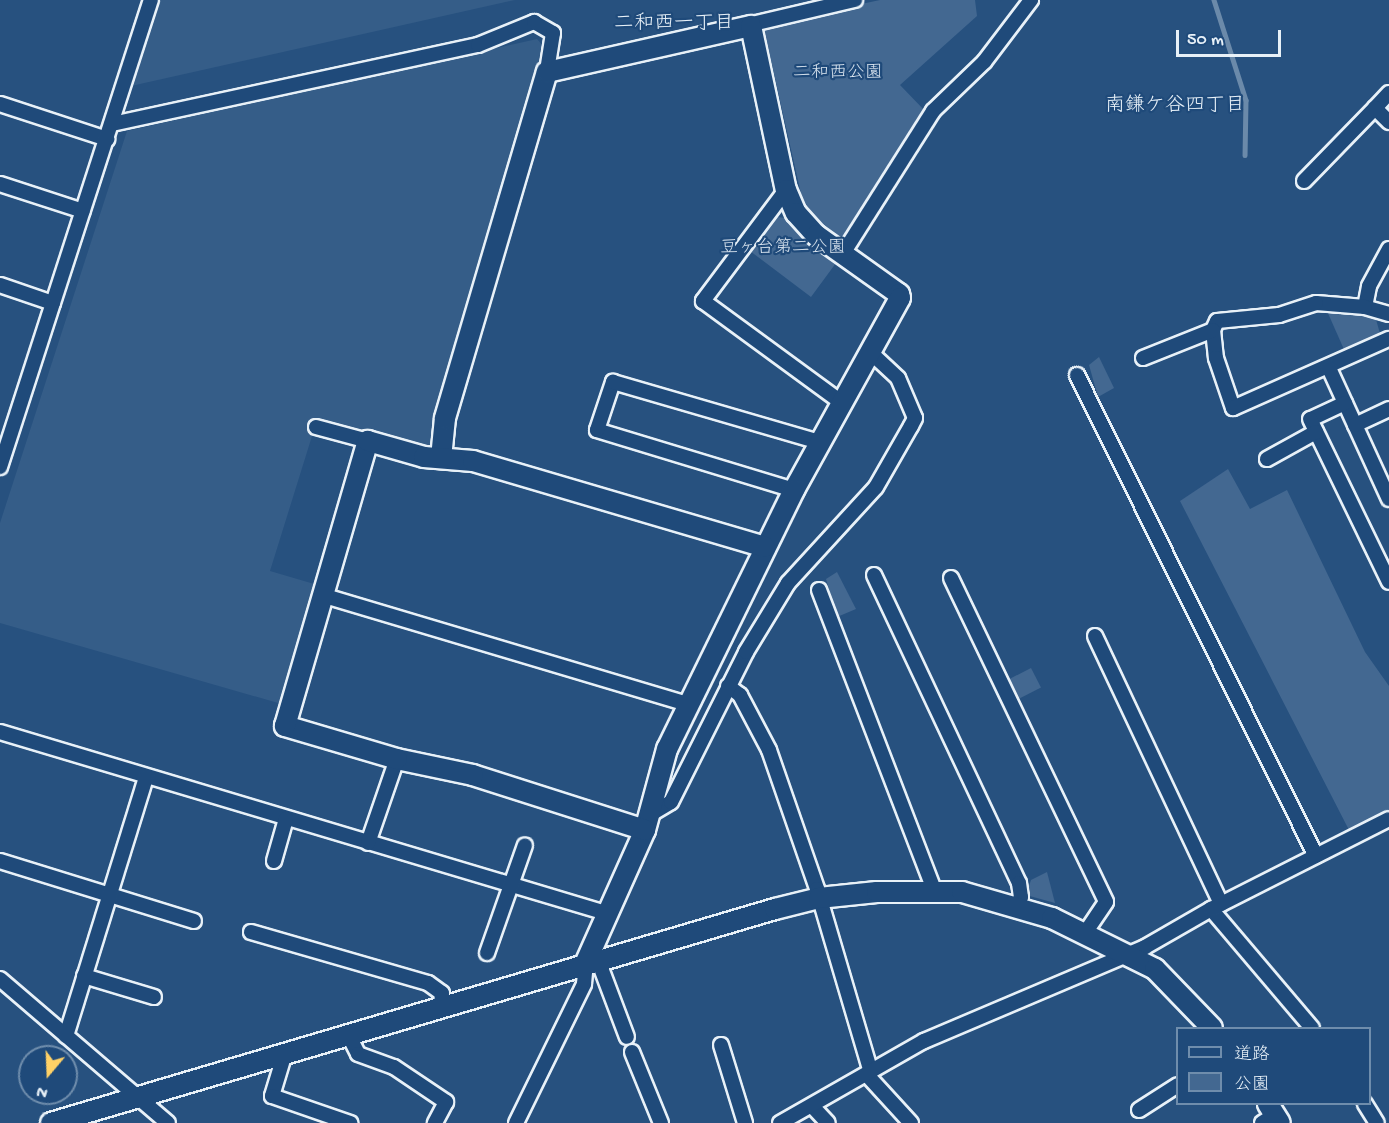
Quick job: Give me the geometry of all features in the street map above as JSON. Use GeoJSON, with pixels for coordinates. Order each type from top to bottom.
{"type":"FeatureCollection","features":[{"type":"Feature","properties":{"kind":"street"},"geometry":{"type":"LineString","coordinates":[[1,462],[151,0]]}},
{"type":"Feature","properties":{"kind":"street"},"geometry":{"type":"LineString","coordinates":[[547,72],[855,0]]}},
{"type":"Feature","properties":{"kind":"street"},"geometry":{"type":"LineString","coordinates":[[842,255],[933,111],[984,62],[1030,0]]}},
{"type":"Feature","properties":{"kind":"street"},"geometry":{"type":"LineString","coordinates":[[112,124],[478,45],[534,22],[553,33],[547,72],[445,418],[441,458]]}},
{"type":"Feature","properties":{"kind":"street"},"geometry":{"type":"LineString","coordinates":[[516,1123],[584,984],[606,913],[648,822],[667,749],[688,704],[819,442],[899,303],[899,294],[842,255],[804,225],[786,190],[754,33],[748,25]]}},
{"type":"Feature","properties":{"kind":"street"},"geometry":{"type":"LineString","coordinates":[[1304,181],[1389,93]]}},
{"type":"Feature","properties":{"kind":"street"},"geometry":{"type":"LineString","coordinates":[[0,104],[107,139]]}},
{"type":"Feature","properties":{"kind":"street"},"geometry":{"type":"LineString","coordinates":[[1375,108],[1389,122]]}},
{"type":"Feature","properties":{"kind":"street"},"geometry":{"type":"LineString","coordinates":[[0,184],[83,211]]}},
{"type":"Feature","properties":{"kind":"street"},"geometry":{"type":"LineString","coordinates":[[786,190],[703,301],[841,402]]}},
{"type":"Feature","properties":{"kind":"street"},"geometry":{"type":"LineString","coordinates":[[1365,307],[1369,286],[1389,249]]}},
{"type":"Feature","properties":{"kind":"street"},"geometry":{"type":"LineString","coordinates":[[0,285],[53,303]]}},
{"type":"Feature","properties":{"kind":"street"},"geometry":{"type":"LineString","coordinates":[[1389,314],[1365,307],[1316,303],[1280,315],[1217,321],[1213,330],[1216,358],[1233,408],[1329,368],[1389,339]]}},
{"type":"Feature","properties":{"kind":"street"},"geometry":{"type":"LineString","coordinates":[[1143,358],[1213,330]]}},
{"type":"Feature","properties":{"kind":"street"},"geometry":{"type":"LineString","coordinates":[[648,822],[671,802],[729,686],[788,583],[876,487],[915,418],[898,378],[870,352]]}},
{"type":"Feature","properties":{"kind":"street"},"geometry":{"type":"LineString","coordinates":[[1329,368],[1355,425],[1386,483],[1389,499]]}},
{"type":"Feature","properties":{"kind":"street"},"geometry":{"type":"LineString","coordinates":[[1077,375],[1316,856]]}},
{"type":"Feature","properties":{"kind":"street"},"geometry":{"type":"LineString","coordinates":[[794,490],[597,430],[613,382],[819,442]]}},
{"type":"Feature","properties":{"kind":"street"},"geometry":{"type":"LineString","coordinates":[[1345,403],[1310,419],[1384,557],[1389,582]]}},
{"type":"Feature","properties":{"kind":"street"},"geometry":{"type":"LineString","coordinates":[[1355,425],[1389,409]]}},
{"type":"Feature","properties":{"kind":"street"},"geometry":{"type":"LineString","coordinates":[[316,427],[441,458],[473,461],[765,547]]}},
{"type":"Feature","properties":{"kind":"street"},"geometry":{"type":"LineString","coordinates":[[1267,459],[1316,432]]}},
{"type":"Feature","properties":{"kind":"street"},"geometry":{"type":"LineString","coordinates":[[368,441],[325,596],[285,726],[397,759],[473,775],[648,822]]}},
{"type":"Feature","properties":{"kind":"street"},"geometry":{"type":"LineString","coordinates":[[874,575],[1019,883],[1021,897],[1017,907]]}},
{"type":"Feature","properties":{"kind":"street"},"geometry":{"type":"LineString","coordinates":[[951,578],[1106,902],[1086,932]]}},
{"type":"Feature","properties":{"kind":"street"},"geometry":{"type":"LineString","coordinates":[[819,590],[934,890]]}},
{"type":"Feature","properties":{"kind":"street"},"geometry":{"type":"LineString","coordinates":[[325,596],[688,704]]}},
{"type":"Feature","properties":{"kind":"street"},"geometry":{"type":"LineString","coordinates":[[1095,636],[1216,906],[1310,1027]]}},
{"type":"Feature","properties":{"kind":"street"},"geometry":{"type":"LineString","coordinates":[[729,686],[740,694],[769,750],[819,898],[869,1073],[911,1123]]}},
{"type":"Feature","properties":{"kind":"street"},"geometry":{"type":"LineString","coordinates":[[0,732],[606,913]]}},
{"type":"Feature","properties":{"kind":"street"},"geometry":{"type":"LineString","coordinates":[[368,843],[397,759]]}},
{"type":"Feature","properties":{"kind":"street"},"geometry":{"type":"LineString","coordinates":[[66,1036],[146,777]]}},
{"type":"Feature","properties":{"kind":"street"},"geometry":{"type":"LineString","coordinates":[[274,861],[286,819]]}},
{"type":"Feature","properties":{"kind":"street"},"geometry":{"type":"LineString","coordinates":[[780,1123],[924,1041],[1129,953],[1216,906],[1389,819]]}},
{"type":"Feature","properties":{"kind":"street"},"geometry":{"type":"LineString","coordinates":[[487,953],[525,845]]}},
{"type":"Feature","properties":{"kind":"street"},"geometry":{"type":"LineString","coordinates":[[0,861],[194,921]]}},
{"type":"Feature","properties":{"kind":"street"},"geometry":{"type":"LineString","coordinates":[[51,1123],[592,961],[819,898],[934,890],[962,892],[1017,907],[1086,932],[1129,953],[1155,969],[1210,1027]]}},
{"type":"Feature","properties":{"kind":"street"},"geometry":{"type":"LineString","coordinates":[[251,932],[428,983],[442,993],[441,1006]]}},
{"type":"Feature","properties":{"kind":"street"},"geometry":{"type":"LineString","coordinates":[[592,961],[627,1037]]}},
{"type":"Feature","properties":{"kind":"street"},"geometry":{"type":"LineString","coordinates":[[84,976],[154,997]]}},
{"type":"Feature","properties":{"kind":"street"},"geometry":{"type":"LineString","coordinates":[[0,979],[168,1123]]}},
{"type":"Feature","properties":{"kind":"street"},"geometry":{"type":"LineString","coordinates":[[348,1034],[358,1054],[394,1067],[446,1102],[435,1123]]}},
{"type":"Feature","properties":{"kind":"street"},"geometry":{"type":"LineString","coordinates":[[721,1045],[745,1123]]}},
{"type":"Feature","properties":{"kind":"street"},"geometry":{"type":"LineString","coordinates":[[632,1052],[661,1123]]}},
{"type":"Feature","properties":{"kind":"street"},"geometry":{"type":"LineString","coordinates":[[285,1053],[272,1096],[350,1123]]}},
{"type":"Feature","properties":{"kind":"street"},"geometry":{"type":"LineString","coordinates":[[1139,1110],[1176,1086]]}},
{"type":"Feature","properties":{"kind":"street"},"geometry":{"type":"LineString","coordinates":[[1366,1105],[1377,1123]]}},
{"type":"Feature","properties":{"kind":"street"},"geometry":{"type":"LineString","coordinates":[[812,1106],[828,1123]]}},
{"type":"Feature","properties":{"kind":"shaded area"},"geometry":{"type":"Polygon","coordinates":[[[158,0],[515,0],[131,86],[158,0]]]}},
{"type":"Feature","properties":{"kind":"shaded area"},"geometry":{"type":"Polygon","coordinates":[[[537,39],[545,48],[437,419],[433,445],[428,450],[317,420],[270,571],[321,586],[285,705],[0,623],[0,523],[127,131],[537,39]]]}},
{"type":"Feature","properties":{"kind":"green space","name":"二和西公園"},"geometry":{"type":"Polygon","coordinates":[[[880,0],[975,0],[977,16],[900,85],[927,113],[843,242],[810,217],[804,207],[763,25],[880,0]]]}},
{"type":"Feature","properties":{"kind":"green space","name":"豆ヶ台第二公園"},"geometry":{"type":"Polygon","coordinates":[[[775,217],[788,218],[805,239],[836,263],[811,297],[750,251],[775,217]]]}},
{"type":"Feature","properties":{"kind":"green space"},"geometry":{"type":"Polygon","coordinates":[[[1327,311],[1375,316],[1381,337],[1346,354],[1327,311]]]}},
{"type":"Feature","properties":{"kind":"green space"},"geometry":{"type":"Polygon","coordinates":[[[1099,357],[1114,388],[1098,397],[1089,365],[1099,357]]]}},
{"type":"Feature","properties":{"kind":"green space"},"geometry":{"type":"Polygon","coordinates":[[[1228,469],[1250,509],[1287,490],[1365,652],[1389,686],[1389,809],[1349,830],[1180,501],[1228,469]]]}},
{"type":"Feature","properties":{"kind":"green space"},"geometry":{"type":"Polygon","coordinates":[[[837,572],[856,609],[837,617],[826,579],[837,572]]]}},
{"type":"Feature","properties":{"kind":"green space"},"geometry":{"type":"Polygon","coordinates":[[[1031,668],[1041,688],[1016,700],[1006,681],[1031,668]]]}},
{"type":"Feature","properties":{"kind":"green space"},"geometry":{"type":"Polygon","coordinates":[[[1047,872],[1055,903],[1026,895],[1031,880],[1047,872]]]}},
{"type":"Feature","properties":{"kind":"waterway"},"geometry":{"type":"LineString","coordinates":[[1214,0],[1246,100],[1245,155]]}},
{"type":"Feature","properties":{"kind":"district","name":"二和西一丁目"},"geometry":{"type":"Point","coordinates":[674,24]}},
{"type":"Feature","properties":{"kind":"district","name":"南鎌ケ谷四丁目"},"geometry":{"type":"Point","coordinates":[1175,106]}}]}
